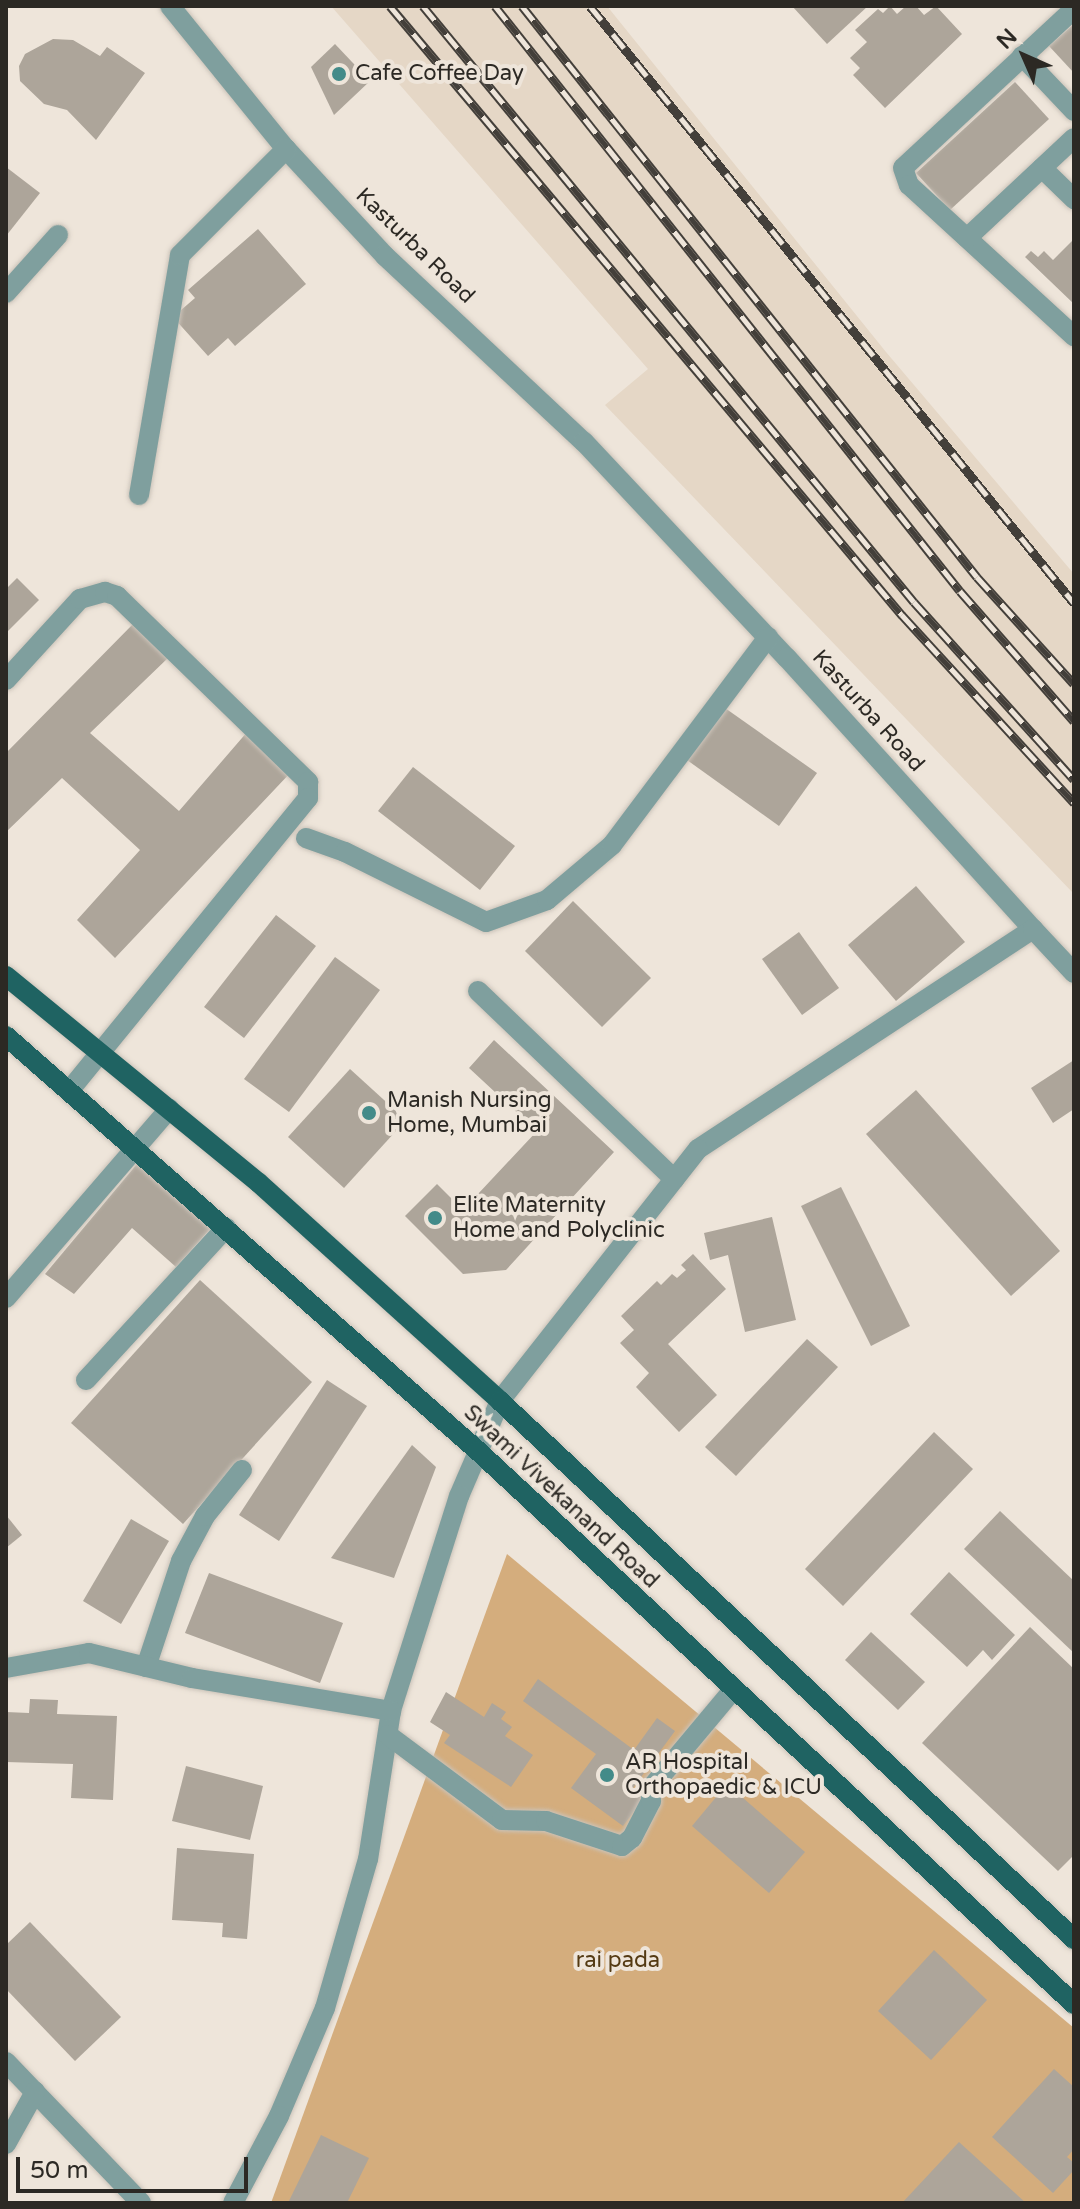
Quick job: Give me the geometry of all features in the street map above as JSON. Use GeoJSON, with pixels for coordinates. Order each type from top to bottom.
{"type":"FeatureCollection","features":[{"type":"Feature","properties":{"kind":"main road","name":"Swami Vivekanand Road"},"geometry":{"type":"LineString","coordinates":[[6,976],[259,1183],[500,1401],[1074,1939]]}},
{"type":"Feature","properties":{"kind":"main road","name":"Swami Vivekanand Road"},"geometry":{"type":"LineString","coordinates":[[6,1036],[137,1147],[478,1451],[1074,2004]]}},
{"type":"Feature","properties":{"kind":"street","name":"Kasturba Road"},"geometry":{"type":"LineString","coordinates":[[170,6],[286,149],[385,256],[584,442],[768,637],[1074,973]]}},
{"type":"Feature","properties":{"kind":"street"},"geometry":{"type":"LineString","coordinates":[[1074,9],[903,168],[909,185],[1074,336]]}},
{"type":"Feature","properties":{"kind":"street"},"geometry":{"type":"LineString","coordinates":[[1022,56],[1074,111]]}},
{"type":"Feature","properties":{"kind":"street"},"geometry":{"type":"LineString","coordinates":[[967,238],[1074,138]]}},
{"type":"Feature","properties":{"kind":"street"},"geometry":{"type":"LineString","coordinates":[[139,495],[180,255],[286,149]]}},
{"type":"Feature","properties":{"kind":"street"},"geometry":{"type":"LineString","coordinates":[[1042,168],[1074,199]]}},
{"type":"Feature","properties":{"kind":"street"},"geometry":{"type":"LineString","coordinates":[[6,293],[58,235]]}},
{"type":"Feature","properties":{"kind":"street"},"geometry":{"type":"LineString","coordinates":[[6,680],[80,599],[93,592],[117,596],[308,782],[308,798],[69,1091]]}},
{"type":"Feature","properties":{"kind":"street"},"geometry":{"type":"LineString","coordinates":[[306,838],[345,852],[486,922],[547,900],[612,845],[768,637]]}},
{"type":"Feature","properties":{"kind":"street"},"geometry":{"type":"LineString","coordinates":[[233,2203],[279,2116],[325,2008],[368,1859],[391,1711],[459,1496],[500,1401],[698,1149],[1033,929]]}},
{"type":"Feature","properties":{"kind":"street"},"geometry":{"type":"LineString","coordinates":[[478,991],[674,1179]]}},
{"type":"Feature","properties":{"kind":"street"},"geometry":{"type":"LineString","coordinates":[[6,1298],[169,1109]]}},
{"type":"Feature","properties":{"kind":"street"},"geometry":{"type":"LineString","coordinates":[[86,1380],[226,1228]]}},
{"type":"Feature","properties":{"kind":"street"},"geometry":{"type":"LineString","coordinates":[[146,1667],[181,1561],[205,1516],[242,1470]]}},
{"type":"Feature","properties":{"kind":"street"},"geometry":{"type":"LineString","coordinates":[[6,1668],[89,1653],[146,1667],[391,1711]]}},
{"type":"Feature","properties":{"kind":"street"},"geometry":{"type":"LineString","coordinates":[[388,1735],[502,1820],[546,1821],[622,1846],[632,1838],[651,1801],[651,1788],[733,1690]]}},
{"type":"Feature","properties":{"kind":"street"},"geometry":{"type":"LineString","coordinates":[[6,2062],[141,2203]]}},
{"type":"Feature","properties":{"kind":"street"},"geometry":{"type":"LineString","coordinates":[[6,2144],[35,2092]]}},
{"type":"Feature","properties":{"kind":"shaded area"},"geometry":{"type":"Polygon","coordinates":[[[331,6],[607,6],[886,352],[1074,574],[1074,894],[605,405],[648,369],[331,6]]]}},
{"type":"Feature","properties":{"kind":"green space","name":"rai pada"},"geometry":{"type":"Polygon","coordinates":[[[507,1554],[1074,2028],[1074,2203],[271,2203],[507,1554]]]}},
{"type":"Feature","properties":{"kind":"building"},"geometry":{"type":"Polygon","coordinates":[[[792,6],[868,6],[827,44],[792,6]]]}},
{"type":"Feature","properties":{"kind":"building"},"geometry":{"type":"Polygon","coordinates":[[[890,6],[897,14],[906,6],[916,6],[924,15],[936,6],[962,34],[885,108],[853,75],[860,68],[850,58],[867,42],[855,30],[878,9],[883,13],[890,6]]]}},
{"type":"Feature","properties":{"kind":"building"},"geometry":{"type":"Polygon","coordinates":[[[1074,24],[1074,73],[1049,46],[1074,24]]]}},
{"type":"Feature","properties":{"kind":"building"},"geometry":{"type":"Polygon","coordinates":[[[53,39],[73,40],[100,56],[107,47],[145,73],[96,140],[67,110],[44,104],[20,81],[19,66],[25,54],[53,39]]]}},
{"type":"Feature","properties":{"kind":"building","name":"Cafe Coffee Day"},"geometry":{"type":"Polygon","coordinates":[[[335,44],[370,81],[334,115],[311,67],[335,44]]]}},
{"type":"Feature","properties":{"kind":"building"},"geometry":{"type":"Polygon","coordinates":[[[1015,82],[1049,119],[950,210],[916,173],[1015,82]]]}},
{"type":"Feature","properties":{"kind":"building"},"geometry":{"type":"Polygon","coordinates":[[[6,167],[40,193],[6,236],[6,167]]]}},
{"type":"Feature","properties":{"kind":"building"},"geometry":{"type":"Polygon","coordinates":[[[258,229],[306,284],[235,346],[228,338],[208,356],[173,317],[195,298],[188,290],[258,229]]]}},
{"type":"Feature","properties":{"kind":"building"},"geometry":{"type":"Polygon","coordinates":[[[1074,239],[1074,304],[1025,257],[1031,251],[1038,257],[1044,251],[1053,260],[1074,239]]]}},
{"type":"Feature","properties":{"kind":"building"},"geometry":{"type":"Polygon","coordinates":[[[17,578],[39,600],[6,633],[6,589],[17,578]]]}},
{"type":"Feature","properties":{"kind":"building"},"geometry":{"type":"Polygon","coordinates":[[[135,622],[169,657],[90,733],[179,811],[248,731],[292,771],[115,958],[77,920],[140,850],[62,778],[6,832],[6,753],[135,622]]]}},
{"type":"Feature","properties":{"kind":"building"},"geometry":{"type":"Polygon","coordinates":[[[725,708],[817,773],[779,826],[687,760],[725,708]]]}},
{"type":"Feature","properties":{"kind":"building"},"geometry":{"type":"Polygon","coordinates":[[[413,767],[515,846],[480,890],[378,811],[413,767]]]}},
{"type":"Feature","properties":{"kind":"building"},"geometry":{"type":"Polygon","coordinates":[[[916,886],[965,942],[896,1001],[848,945],[916,886]]]}},
{"type":"Feature","properties":{"kind":"building"},"geometry":{"type":"Polygon","coordinates":[[[573,901],[651,978],[602,1027],[525,951],[573,901]]]}},
{"type":"Feature","properties":{"kind":"building"},"geometry":{"type":"Polygon","coordinates":[[[276,915],[316,946],[244,1038],[204,1007],[276,915]]]}},
{"type":"Feature","properties":{"kind":"building"},"geometry":{"type":"Polygon","coordinates":[[[799,932],[839,988],[802,1015],[762,959],[799,932]]]}},
{"type":"Feature","properties":{"kind":"building"},"geometry":{"type":"Polygon","coordinates":[[[335,957],[380,990],[289,1112],[244,1079],[335,957]]]}},
{"type":"Feature","properties":{"kind":"building"},"geometry":{"type":"Polygon","coordinates":[[[494,1040],[614,1152],[506,1270],[463,1274],[405,1216],[437,1184],[463,1210],[537,1131],[469,1068],[494,1040]]]}},
{"type":"Feature","properties":{"kind":"building"},"geometry":{"type":"Polygon","coordinates":[[[1074,1060],[1074,1109],[1053,1123],[1031,1088],[1074,1060]]]}},
{"type":"Feature","properties":{"kind":"building"},"geometry":{"type":"Polygon","coordinates":[[[350,1069],[406,1120],[344,1188],[288,1137],[350,1069]]]}},
{"type":"Feature","properties":{"kind":"building"},"geometry":{"type":"Polygon","coordinates":[[[916,1090],[1060,1251],[1011,1296],[866,1134],[916,1090]]]}},
{"type":"Feature","properties":{"kind":"building"},"geometry":{"type":"Polygon","coordinates":[[[137,1164],[211,1228],[176,1267],[132,1228],[74,1294],[45,1274],[137,1164]]]}},
{"type":"Feature","properties":{"kind":"building"},"geometry":{"type":"Polygon","coordinates":[[[841,1187],[910,1326],[871,1346],[801,1206],[841,1187]]]}},
{"type":"Feature","properties":{"kind":"building"},"geometry":{"type":"Polygon","coordinates":[[[772,1217],[796,1320],[745,1332],[728,1255],[710,1260],[704,1233],[772,1217]]]}},
{"type":"Feature","properties":{"kind":"building"},"geometry":{"type":"Polygon","coordinates":[[[693,1254],[726,1289],[668,1344],[717,1395],[679,1432],[636,1387],[649,1373],[620,1343],[634,1330],[621,1316],[657,1281],[661,1285],[672,1274],[677,1278],[686,1270],[681,1265],[693,1254]]]}},
{"type":"Feature","properties":{"kind":"building"},"geometry":{"type":"Polygon","coordinates":[[[200,1280],[312,1382],[183,1524],[71,1423],[200,1280]]]}},
{"type":"Feature","properties":{"kind":"building"},"geometry":{"type":"Polygon","coordinates":[[[807,1339],[838,1367],[736,1476],[705,1447],[807,1339]]]}},
{"type":"Feature","properties":{"kind":"building"},"geometry":{"type":"Polygon","coordinates":[[[327,1380],[367,1406],[279,1541],[239,1515],[327,1380]]]}},
{"type":"Feature","properties":{"kind":"building"},"geometry":{"type":"Polygon","coordinates":[[[934,1432],[973,1469],[843,1606],[805,1569],[934,1432]]]}},
{"type":"Feature","properties":{"kind":"building"},"geometry":{"type":"Polygon","coordinates":[[[412,1445],[436,1467],[394,1578],[331,1558],[412,1445]]]}},
{"type":"Feature","properties":{"kind":"building"},"geometry":{"type":"Polygon","coordinates":[[[1000,1511],[1074,1581],[1074,1653],[964,1549],[1000,1511]]]}},
{"type":"Feature","properties":{"kind":"building"},"geometry":{"type":"Polygon","coordinates":[[[6,1515],[22,1535],[6,1548],[6,1515]]]}},
{"type":"Feature","properties":{"kind":"building"},"geometry":{"type":"Polygon","coordinates":[[[131,1519],[169,1541],[121,1624],[83,1601],[131,1519]]]}},
{"type":"Feature","properties":{"kind":"building"},"geometry":{"type":"Polygon","coordinates":[[[949,1572],[1015,1635],[992,1660],[983,1650],[967,1667],[910,1614],[949,1572]]]}},
{"type":"Feature","properties":{"kind":"building"},"geometry":{"type":"Polygon","coordinates":[[[209,1573],[343,1623],[320,1683],[185,1633],[209,1573]]]}},
{"type":"Feature","properties":{"kind":"building"},"geometry":{"type":"Polygon","coordinates":[[[1030,1627],[1074,1669],[1074,1855],[1058,1871],[922,1743],[1030,1627]]]}},
{"type":"Feature","properties":{"kind":"building"},"geometry":{"type":"Polygon","coordinates":[[[871,1632],[925,1682],[898,1710],[845,1660],[871,1632]]]}},
{"type":"Feature","properties":{"kind":"building"},"geometry":{"type":"Polygon","coordinates":[[[538,1679],[634,1750],[657,1718],[675,1731],[633,1788],[645,1797],[623,1826],[571,1788],[596,1754],[523,1701],[538,1679]]]}},
{"type":"Feature","properties":{"kind":"building"},"geometry":{"type":"Polygon","coordinates":[[[446,1692],[484,1717],[492,1703],[506,1712],[501,1719],[512,1727],[505,1736],[533,1755],[511,1787],[444,1743],[450,1735],[430,1722],[446,1692]]]}},
{"type":"Feature","properties":{"kind":"building"},"geometry":{"type":"Polygon","coordinates":[[[30,1699],[58,1700],[57,1714],[117,1716],[113,1800],[71,1798],[73,1764],[6,1762],[6,1712],[29,1713],[30,1699]]]}},
{"type":"Feature","properties":{"kind":"building"},"geometry":{"type":"Polygon","coordinates":[[[186,1766],[263,1786],[250,1840],[172,1821],[186,1766]]]}},
{"type":"Feature","properties":{"kind":"building"},"geometry":{"type":"Polygon","coordinates":[[[727,1784],[805,1852],[769,1893],[692,1826],[727,1784]]]}},
{"type":"Feature","properties":{"kind":"building"},"geometry":{"type":"Polygon","coordinates":[[[177,1848],[254,1854],[247,1939],[222,1937],[223,1923],[172,1920],[177,1848]]]}},
{"type":"Feature","properties":{"kind":"building"},"geometry":{"type":"Polygon","coordinates":[[[30,1922],[121,2017],[75,2061],[6,1989],[6,1945],[30,1922]]]}},
{"type":"Feature","properties":{"kind":"building"},"geometry":{"type":"Polygon","coordinates":[[[934,1950],[987,2000],[931,2060],[878,2011],[934,1950]]]}},
{"type":"Feature","properties":{"kind":"building"},"geometry":{"type":"Polygon","coordinates":[[[1054,2069],[1074,2087],[1074,2149],[1067,2157],[1074,2163],[1074,2170],[1053,2193],[992,2137],[1054,2069]]]}},
{"type":"Feature","properties":{"kind":"building"},"geometry":{"type":"Polygon","coordinates":[[[321,2135],[369,2158],[347,2203],[288,2203],[321,2135]]]}},
{"type":"Feature","properties":{"kind":"building"},"geometry":{"type":"Polygon","coordinates":[[[959,2142],[1026,2203],[902,2203],[959,2142]]]}},
{"type":"Feature","properties":{"kind":"railway"},"geometry":{"type":"LineString","coordinates":[[390,6],[902,615],[1074,803]]}},
{"type":"Feature","properties":{"kind":"railway"},"geometry":{"type":"LineString","coordinates":[[423,6],[914,602],[1074,780]]}},
{"type":"Feature","properties":{"kind":"railway"},"geometry":{"type":"LineString","coordinates":[[495,6],[960,591],[1074,721]]}},
{"type":"Feature","properties":{"kind":"railway"},"geometry":{"type":"LineString","coordinates":[[522,6],[977,577],[1074,684]]}},
{"type":"Feature","properties":{"kind":"railway"},"geometry":{"type":"LineString","coordinates":[[590,6],[1074,603]]}},
{"type":"Feature","properties":{"kind":"place","name":"Cafe Coffee Day"},"geometry":{"type":"Point","coordinates":[339,74]}},
{"type":"Feature","properties":{"kind":"place","name":"Manish Nursing Home, Mumbai"},"geometry":{"type":"Point","coordinates":[369,1113]}},
{"type":"Feature","properties":{"kind":"place","name":"Elite Maternity Home and Polyclinic"},"geometry":{"type":"Point","coordinates":[435,1218]}},
{"type":"Feature","properties":{"kind":"place","name":"AR Hospital Orthopaedic & ICU"},"geometry":{"type":"Point","coordinates":[607,1775]}}]}
